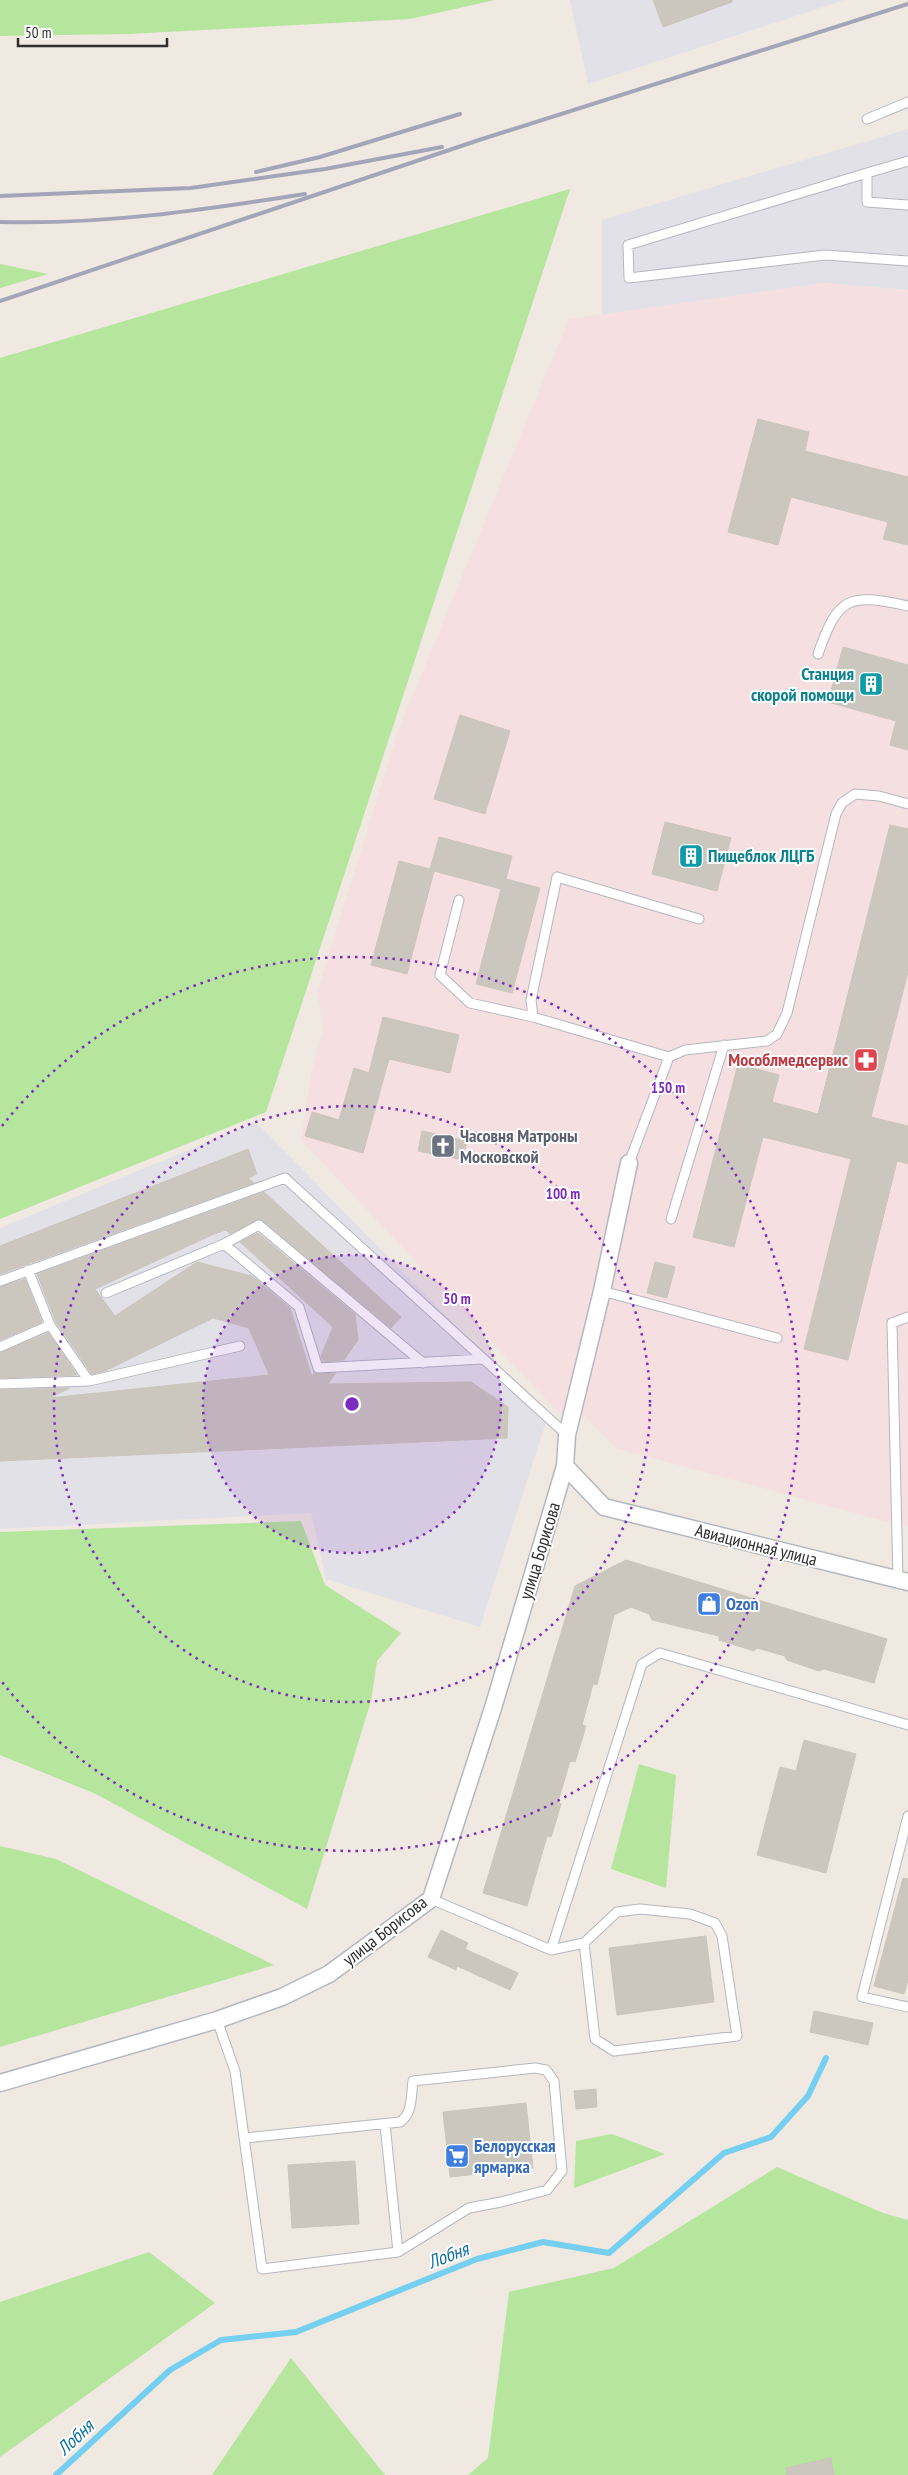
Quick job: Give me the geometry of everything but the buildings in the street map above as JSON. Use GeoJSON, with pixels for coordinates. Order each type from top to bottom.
{"type":"FeatureCollection","features":[{"type":"Feature","properties":{"kind":"street","name":"улица Борисова"},"geometry":{"type":"LineString","coordinates":[[0,2083],[217,2020],[282,1997],[329,1974],[431,1900],[493,1708],[565,1466],[567,1435],[602,1291],[629,1163]]}},
{"type":"Feature","properties":{"kind":"street","name":"Авиационная улица"},"geometry":{"type":"LineString","coordinates":[[565,1466],[604,1507],[903,1581]]}},
{"type":"Feature","properties":{"kind":"lane"},"geometry":{"type":"LineString","coordinates":[[867,119],[908,102]]}},
{"type":"Feature","properties":{"kind":"lane"},"geometry":{"type":"LineString","coordinates":[[908,161],[628,245],[629,278],[825,255],[908,261]]}},
{"type":"Feature","properties":{"kind":"lane"},"geometry":{"type":"LineString","coordinates":[[867,173],[867,202],[908,205]]}},
{"type":"Feature","properties":{"kind":"lane"},"geometry":{"type":"LineString","coordinates":[[818,654],[828,626],[839,608],[853,600],[875,599],[908,606]]}},
{"type":"Feature","properties":{"kind":"lane"},"geometry":{"type":"LineString","coordinates":[[459,900],[440,975],[470,1003],[533,1018],[670,1057],[685,1050],[767,1041],[777,1034],[787,1014],[836,814],[842,803],[855,794],[880,796],[908,804]]}},
{"type":"Feature","properties":{"kind":"lane"},"geometry":{"type":"LineString","coordinates":[[533,1018],[531,1000],[557,877],[699,918]]}},
{"type":"Feature","properties":{"kind":"lane"},"geometry":{"type":"LineString","coordinates":[[671,1219],[724,1045]]}},
{"type":"Feature","properties":{"kind":"lane"},"geometry":{"type":"LineString","coordinates":[[629,1163],[670,1057]]}},
{"type":"Feature","properties":{"kind":"lane"},"geometry":{"type":"LineString","coordinates":[[0,1281],[285,1178],[567,1435]]}},
{"type":"Feature","properties":{"kind":"lane"},"geometry":{"type":"LineString","coordinates":[[106,1293],[224,1244],[259,1225],[423,1363]]}},
{"type":"Feature","properties":{"kind":"lane"},"geometry":{"type":"LineString","coordinates":[[224,1244],[299,1307],[318,1368],[483,1359]]}},
{"type":"Feature","properties":{"kind":"lane"},"geometry":{"type":"LineString","coordinates":[[28,1270],[50,1326],[89,1381]]}},
{"type":"Feature","properties":{"kind":"lane"},"geometry":{"type":"LineString","coordinates":[[602,1291],[777,1338]]}},
{"type":"Feature","properties":{"kind":"lane"},"geometry":{"type":"LineString","coordinates":[[903,1581],[892,1324],[908,1317]]}},
{"type":"Feature","properties":{"kind":"lane"},"geometry":{"type":"LineString","coordinates":[[0,1347],[50,1326]]}},
{"type":"Feature","properties":{"kind":"lane"},"geometry":{"type":"LineString","coordinates":[[0,1384],[89,1381],[240,1346]]}},
{"type":"Feature","properties":{"kind":"lane"},"geometry":{"type":"LineString","coordinates":[[551,1950],[642,1664],[660,1653],[908,1725]]}},
{"type":"Feature","properties":{"kind":"lane"},"geometry":{"type":"LineString","coordinates":[[908,1816],[862,1997],[908,2007]]}},
{"type":"Feature","properties":{"kind":"lane"},"geometry":{"type":"LineString","coordinates":[[431,1900],[551,1950],[584,1943],[616,1912],[640,1909],[690,1914],[715,1923],[722,1936],[737,2036],[614,2051],[595,2039],[584,1943]]}},
{"type":"Feature","properties":{"kind":"lane"},"geometry":{"type":"LineString","coordinates":[[217,2020],[234,2071],[245,2138],[262,2269],[398,2252],[469,2208],[547,2190],[562,2171],[554,2081],[546,2070],[535,2068],[413,2080],[406,2118],[400,2122],[245,2138]]}},
{"type":"Feature","properties":{"kind":"lane"},"geometry":{"type":"LineString","coordinates":[[385,2124],[398,2252]]}},
{"type":"Feature","properties":{"kind":"shaded area"},"geometry":{"type":"Polygon","coordinates":[[[570,0],[844,0],[588,84],[570,0]]]}},
{"type":"Feature","properties":{"kind":"shaded area"},"geometry":{"type":"Polygon","coordinates":[[[908,129],[908,290],[825,283],[602,315],[602,220],[908,129]]]}},
{"type":"Feature","properties":{"kind":"shaded area"},"geometry":{"type":"Polygon","coordinates":[[[825,283],[908,290],[908,1526],[616,1448],[584,1415],[560,1414],[301,1140],[312,1070],[324,1027],[317,993],[398,731],[569,319],[825,283]]]}},
{"type":"Feature","properties":{"kind":"shaded area"},"geometry":{"type":"Polygon","coordinates":[[[256,1122],[547,1419],[480,1627],[326,1579],[311,1513],[0,1529],[0,1228],[256,1122]]]}},
{"type":"Feature","properties":{"kind":"green space"},"geometry":{"type":"Polygon","coordinates":[[[0,0],[495,0],[410,19],[128,34],[0,36],[0,0]]]}},
{"type":"Feature","properties":{"kind":"green space"},"geometry":{"type":"Polygon","coordinates":[[[570,189],[266,1112],[0,1219],[0,358],[570,189]]]}},
{"type":"Feature","properties":{"kind":"green space"},"geometry":{"type":"Polygon","coordinates":[[[0,264],[48,274],[0,288],[0,264]]]}},
{"type":"Feature","properties":{"kind":"green space"},"geometry":{"type":"Polygon","coordinates":[[[301,1521],[325,1585],[401,1633],[377,1661],[371,1701],[307,1909],[96,1794],[0,1755],[0,1532],[301,1521]]]}},
{"type":"Feature","properties":{"kind":"green space"},"geometry":{"type":"Polygon","coordinates":[[[639,1764],[676,1775],[666,1888],[611,1869],[639,1764]]]}},
{"type":"Feature","properties":{"kind":"green space"},"geometry":{"type":"Polygon","coordinates":[[[0,1846],[56,1859],[274,1965],[0,2047],[0,1846]]]}},
{"type":"Feature","properties":{"kind":"green space"},"geometry":{"type":"Polygon","coordinates":[[[612,2134],[665,2154],[574,2188],[576,2141],[612,2134]]]}},
{"type":"Feature","properties":{"kind":"green space"},"geometry":{"type":"Polygon","coordinates":[[[777,2167],[883,2213],[908,2220],[908,2475],[468,2475],[488,2458],[509,2292],[614,2268],[777,2167]]]}},
{"type":"Feature","properties":{"kind":"green space"},"geometry":{"type":"Polygon","coordinates":[[[149,2252],[215,2303],[0,2457],[0,2302],[149,2252]]]}},
{"type":"Feature","properties":{"kind":"green space"},"geometry":{"type":"Polygon","coordinates":[[[291,2358],[385,2475],[212,2475],[291,2358]]]}},
{"type":"Feature","properties":{"kind":"waterway","name":"Лобня"},"geometry":{"type":"LineString","coordinates":[[56,2475],[170,2370],[221,2340],[296,2332],[477,2259],[543,2242],[609,2253],[724,2153],[771,2137],[808,2096],[826,2058]]}},
{"type":"Feature","properties":{"kind":"railway"},"geometry":{"type":"LineString","coordinates":[[0,301],[479,140],[908,4]]}},
{"type":"Feature","properties":{"kind":"railway"},"geometry":{"type":"LineString","coordinates":[[256,172],[320,157],[460,114]]}},
{"type":"Feature","properties":{"kind":"railway"},"geometry":{"type":"LineString","coordinates":[[0,196],[191,188],[325,169],[442,147]]}},
{"type":"Feature","properties":{"kind":"railway"},"geometry":{"type":"LineString","coordinates":[[0,222],[115,219],[191,211],[305,194]]}},
{"type":"Feature","properties":{"kind":"place","name":"Станция скорой помощи"},"geometry":{"type":"Point","coordinates":[871,684]}},
{"type":"Feature","properties":{"kind":"place","name":"Пищеблок ЛЦГБ"},"geometry":{"type":"Point","coordinates":[691,856]}},
{"type":"Feature","properties":{"kind":"place","name":"Мособлмедсервис"},"geometry":{"type":"Point","coordinates":[866,1060]}},
{"type":"Feature","properties":{"kind":"place","name":"Часовня Матроны Московской"},"geometry":{"type":"Point","coordinates":[443,1146]}},
{"type":"Feature","properties":{"kind":"place","name":"Ozon"},"geometry":{"type":"Point","coordinates":[709,1604]}},
{"type":"Feature","properties":{"kind":"place","name":"Белорусская ярмарка"},"geometry":{"type":"Point","coordinates":[457,2156]}}]}
